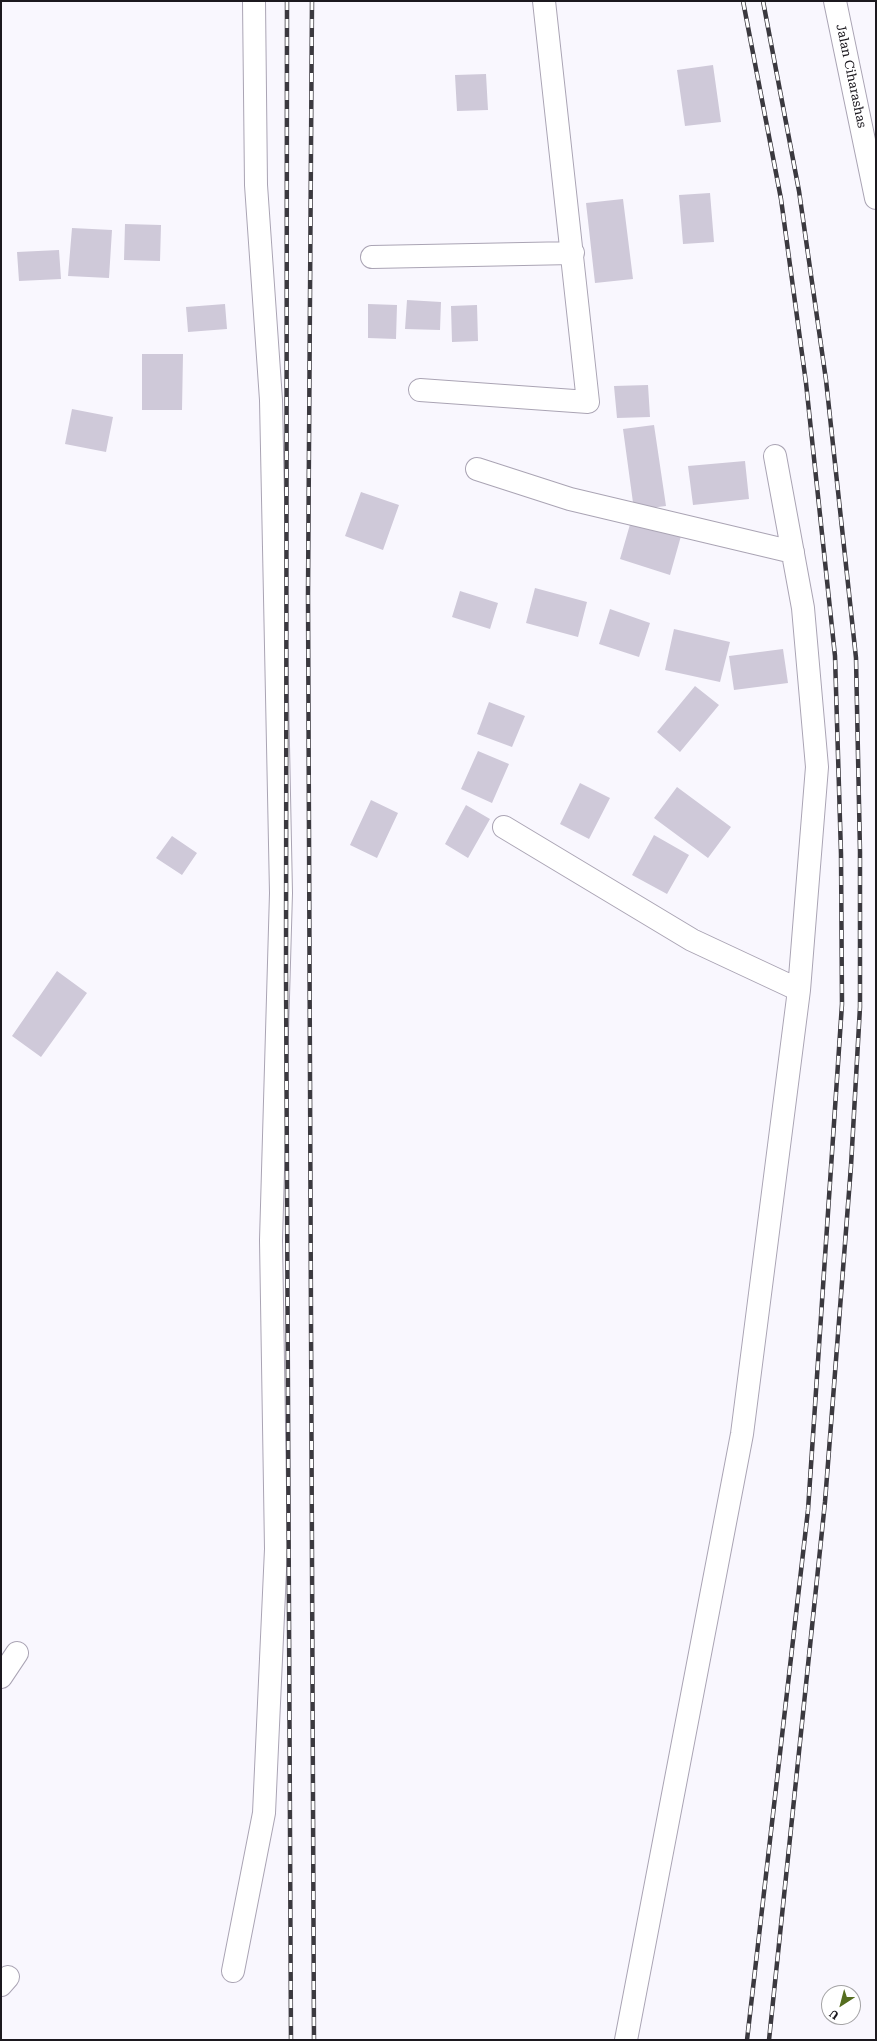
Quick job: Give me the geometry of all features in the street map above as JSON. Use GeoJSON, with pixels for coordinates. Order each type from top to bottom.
{"type":"FeatureCollection","features":[{"type":"Feature","properties":{"kind":"street"},"geometry":{"type":"LineString","coordinates":[[233,1971],[264,1813],[276,1549],[271,1240],[280,885],[271,400],[256,185],[254,1]]}},
{"type":"Feature","properties":{"kind":"street"},"geometry":{"type":"LineString","coordinates":[[420,390],[588,402],[573,253],[544,1]]}},
{"type":"Feature","properties":{"kind":"street","name":"Jalan Ciharashas"},"geometry":{"type":"LineString","coordinates":[[835,1],[876,198]]}},
{"type":"Feature","properties":{"kind":"street"},"geometry":{"type":"LineString","coordinates":[[372,257],[573,253]]}},
{"type":"Feature","properties":{"kind":"street"},"geometry":{"type":"LineString","coordinates":[[626,2040],[742,1434],[799,990],[817,767],[803,608],[775,456]]}},
{"type":"Feature","properties":{"kind":"street"},"geometry":{"type":"LineString","coordinates":[[477,469],[570,499],[793,552]]}},
{"type":"Feature","properties":{"kind":"street"},"geometry":{"type":"LineString","coordinates":[[504,827],[692,940],[799,990]]}},
{"type":"Feature","properties":{"kind":"street"},"geometry":{"type":"LineString","coordinates":[[1,1677],[17,1654]]}},
{"type":"Feature","properties":{"kind":"building"},"geometry":{"type":"Polygon","coordinates":[[[713,65],[721,122],[685,126],[677,70],[713,65]]]}},
{"type":"Feature","properties":{"kind":"building"},"geometry":{"type":"Polygon","coordinates":[[[486,74],[488,110],[457,111],[455,75],[486,74]]]}},
{"type":"Feature","properties":{"kind":"building"},"geometry":{"type":"Polygon","coordinates":[[[710,193],[714,242],[683,244],[679,195],[710,193]]]}},
{"type":"Feature","properties":{"kind":"building"},"geometry":{"type":"Polygon","coordinates":[[[623,199],[633,279],[595,283],[586,203],[623,199]]]}},
{"type":"Feature","properties":{"kind":"building"},"geometry":{"type":"Polygon","coordinates":[[[125,224],[161,225],[160,261],[124,260],[125,224]]]}},
{"type":"Feature","properties":{"kind":"building"},"geometry":{"type":"Polygon","coordinates":[[[72,228],[112,230],[109,278],[68,276],[72,228]]]}},
{"type":"Feature","properties":{"kind":"building"},"geometry":{"type":"Polygon","coordinates":[[[59,250],[61,279],[19,281],[17,252],[59,250]]]}},
{"type":"Feature","properties":{"kind":"building"},"geometry":{"type":"Polygon","coordinates":[[[407,300],[441,302],[440,330],[405,329],[407,300]]]}},
{"type":"Feature","properties":{"kind":"building"},"geometry":{"type":"Polygon","coordinates":[[[225,304],[227,329],[188,332],[186,307],[225,304]]]}},
{"type":"Feature","properties":{"kind":"building"},"geometry":{"type":"Polygon","coordinates":[[[368,304],[397,305],[396,339],[368,338],[368,304]]]}},
{"type":"Feature","properties":{"kind":"building"},"geometry":{"type":"Polygon","coordinates":[[[477,305],[478,341],[452,342],[451,306],[477,305]]]}},
{"type":"Feature","properties":{"kind":"building"},"geometry":{"type":"Polygon","coordinates":[[[142,354],[183,354],[182,410],[142,410],[142,354]]]}},
{"type":"Feature","properties":{"kind":"building"},"geometry":{"type":"Polygon","coordinates":[[[648,385],[650,417],[617,418],[614,386],[648,385]]]}},
{"type":"Feature","properties":{"kind":"building"},"geometry":{"type":"Polygon","coordinates":[[[72,409],[113,417],[106,452],[65,444],[72,409]]]}},
{"type":"Feature","properties":{"kind":"building"},"geometry":{"type":"Polygon","coordinates":[[[654,425],[666,506],[634,510],[623,429],[654,425]]]}},
{"type":"Feature","properties":{"kind":"building"},"geometry":{"type":"Polygon","coordinates":[[[745,461],[749,499],[693,505],[688,466],[745,461]]]}},
{"type":"Feature","properties":{"kind":"building"},"geometry":{"type":"Polygon","coordinates":[[[361,492],[399,505],[383,550],[345,536],[361,492]]]}},
{"type":"Feature","properties":{"kind":"building"},"geometry":{"type":"Polygon","coordinates":[[[631,521],[681,536],[670,575],[620,559],[631,521]]]}},
{"type":"Feature","properties":{"kind":"building"},"geometry":{"type":"Polygon","coordinates":[[[535,588],[587,602],[578,637],[526,623],[535,588]]]}},
{"type":"Feature","properties":{"kind":"building"},"geometry":{"type":"Polygon","coordinates":[[[460,591],[498,603],[490,629],[452,617],[460,591]]]}},
{"type":"Feature","properties":{"kind":"building"},"geometry":{"type":"Polygon","coordinates":[[[610,609],[650,623],[639,657],[599,644],[610,609]]]}},
{"type":"Feature","properties":{"kind":"building"},"geometry":{"type":"Polygon","coordinates":[[[674,629],[730,642],[720,682],[665,670],[674,629]]]}},
{"type":"Feature","properties":{"kind":"building"},"geometry":{"type":"Polygon","coordinates":[[[783,649],[788,683],[734,690],[729,656],[783,649]]]}},
{"type":"Feature","properties":{"kind":"building"},"geometry":{"type":"Polygon","coordinates":[[[695,686],[719,705],[680,752],[657,732],[695,686]]]}},
{"type":"Feature","properties":{"kind":"building"},"geometry":{"type":"Polygon","coordinates":[[[489,702],[525,716],[512,747],[477,734],[489,702]]]}},
{"type":"Feature","properties":{"kind":"building"},"geometry":{"type":"Polygon","coordinates":[[[478,751],[509,764],[492,803],[461,789],[478,751]]]}},
{"type":"Feature","properties":{"kind":"building"},"geometry":{"type":"Polygon","coordinates":[[[580,783],[610,798],[589,839],[560,824],[580,783]]]}},
{"type":"Feature","properties":{"kind":"building"},"geometry":{"type":"Polygon","coordinates":[[[677,787],[731,827],[708,858],[654,818],[677,787]]]}},
{"type":"Feature","properties":{"kind":"building"},"geometry":{"type":"Polygon","coordinates":[[[371,800],[398,813],[377,858],[350,845],[371,800]]]}},
{"type":"Feature","properties":{"kind":"building"},"geometry":{"type":"Polygon","coordinates":[[[466,805],[490,819],[468,858],[445,844],[466,805]]]}},
{"type":"Feature","properties":{"kind":"building"},"geometry":{"type":"Polygon","coordinates":[[[654,835],[689,855],[667,894],[632,875],[654,835]]]}},
{"type":"Feature","properties":{"kind":"building"},"geometry":{"type":"Polygon","coordinates":[[[172,836],[197,853],[182,875],[156,858],[172,836]]]}},
{"type":"Feature","properties":{"kind":"building"},"geometry":{"type":"Polygon","coordinates":[[[57,971],[87,993],[41,1057],[12,1036],[57,971]]]}},
{"type":"Feature","properties":{"kind":"railway"},"geometry":{"type":"LineString","coordinates":[[287,1],[286,972],[291,2040]]}},
{"type":"Feature","properties":{"kind":"railway"},"geometry":{"type":"LineString","coordinates":[[312,1],[308,593],[314,2040]]}},
{"type":"Feature","properties":{"kind":"railway"},"geometry":{"type":"LineString","coordinates":[[743,1],[781,199],[806,383],[835,656],[841,854],[842,1004],[808,1510],[747,2040]]}},
{"type":"Feature","properties":{"kind":"railway"},"geometry":{"type":"LineString","coordinates":[[763,1],[799,191],[826,380],[856,658],[860,852],[860,1007],[851,1166],[825,1502],[769,2040]]}}]}
